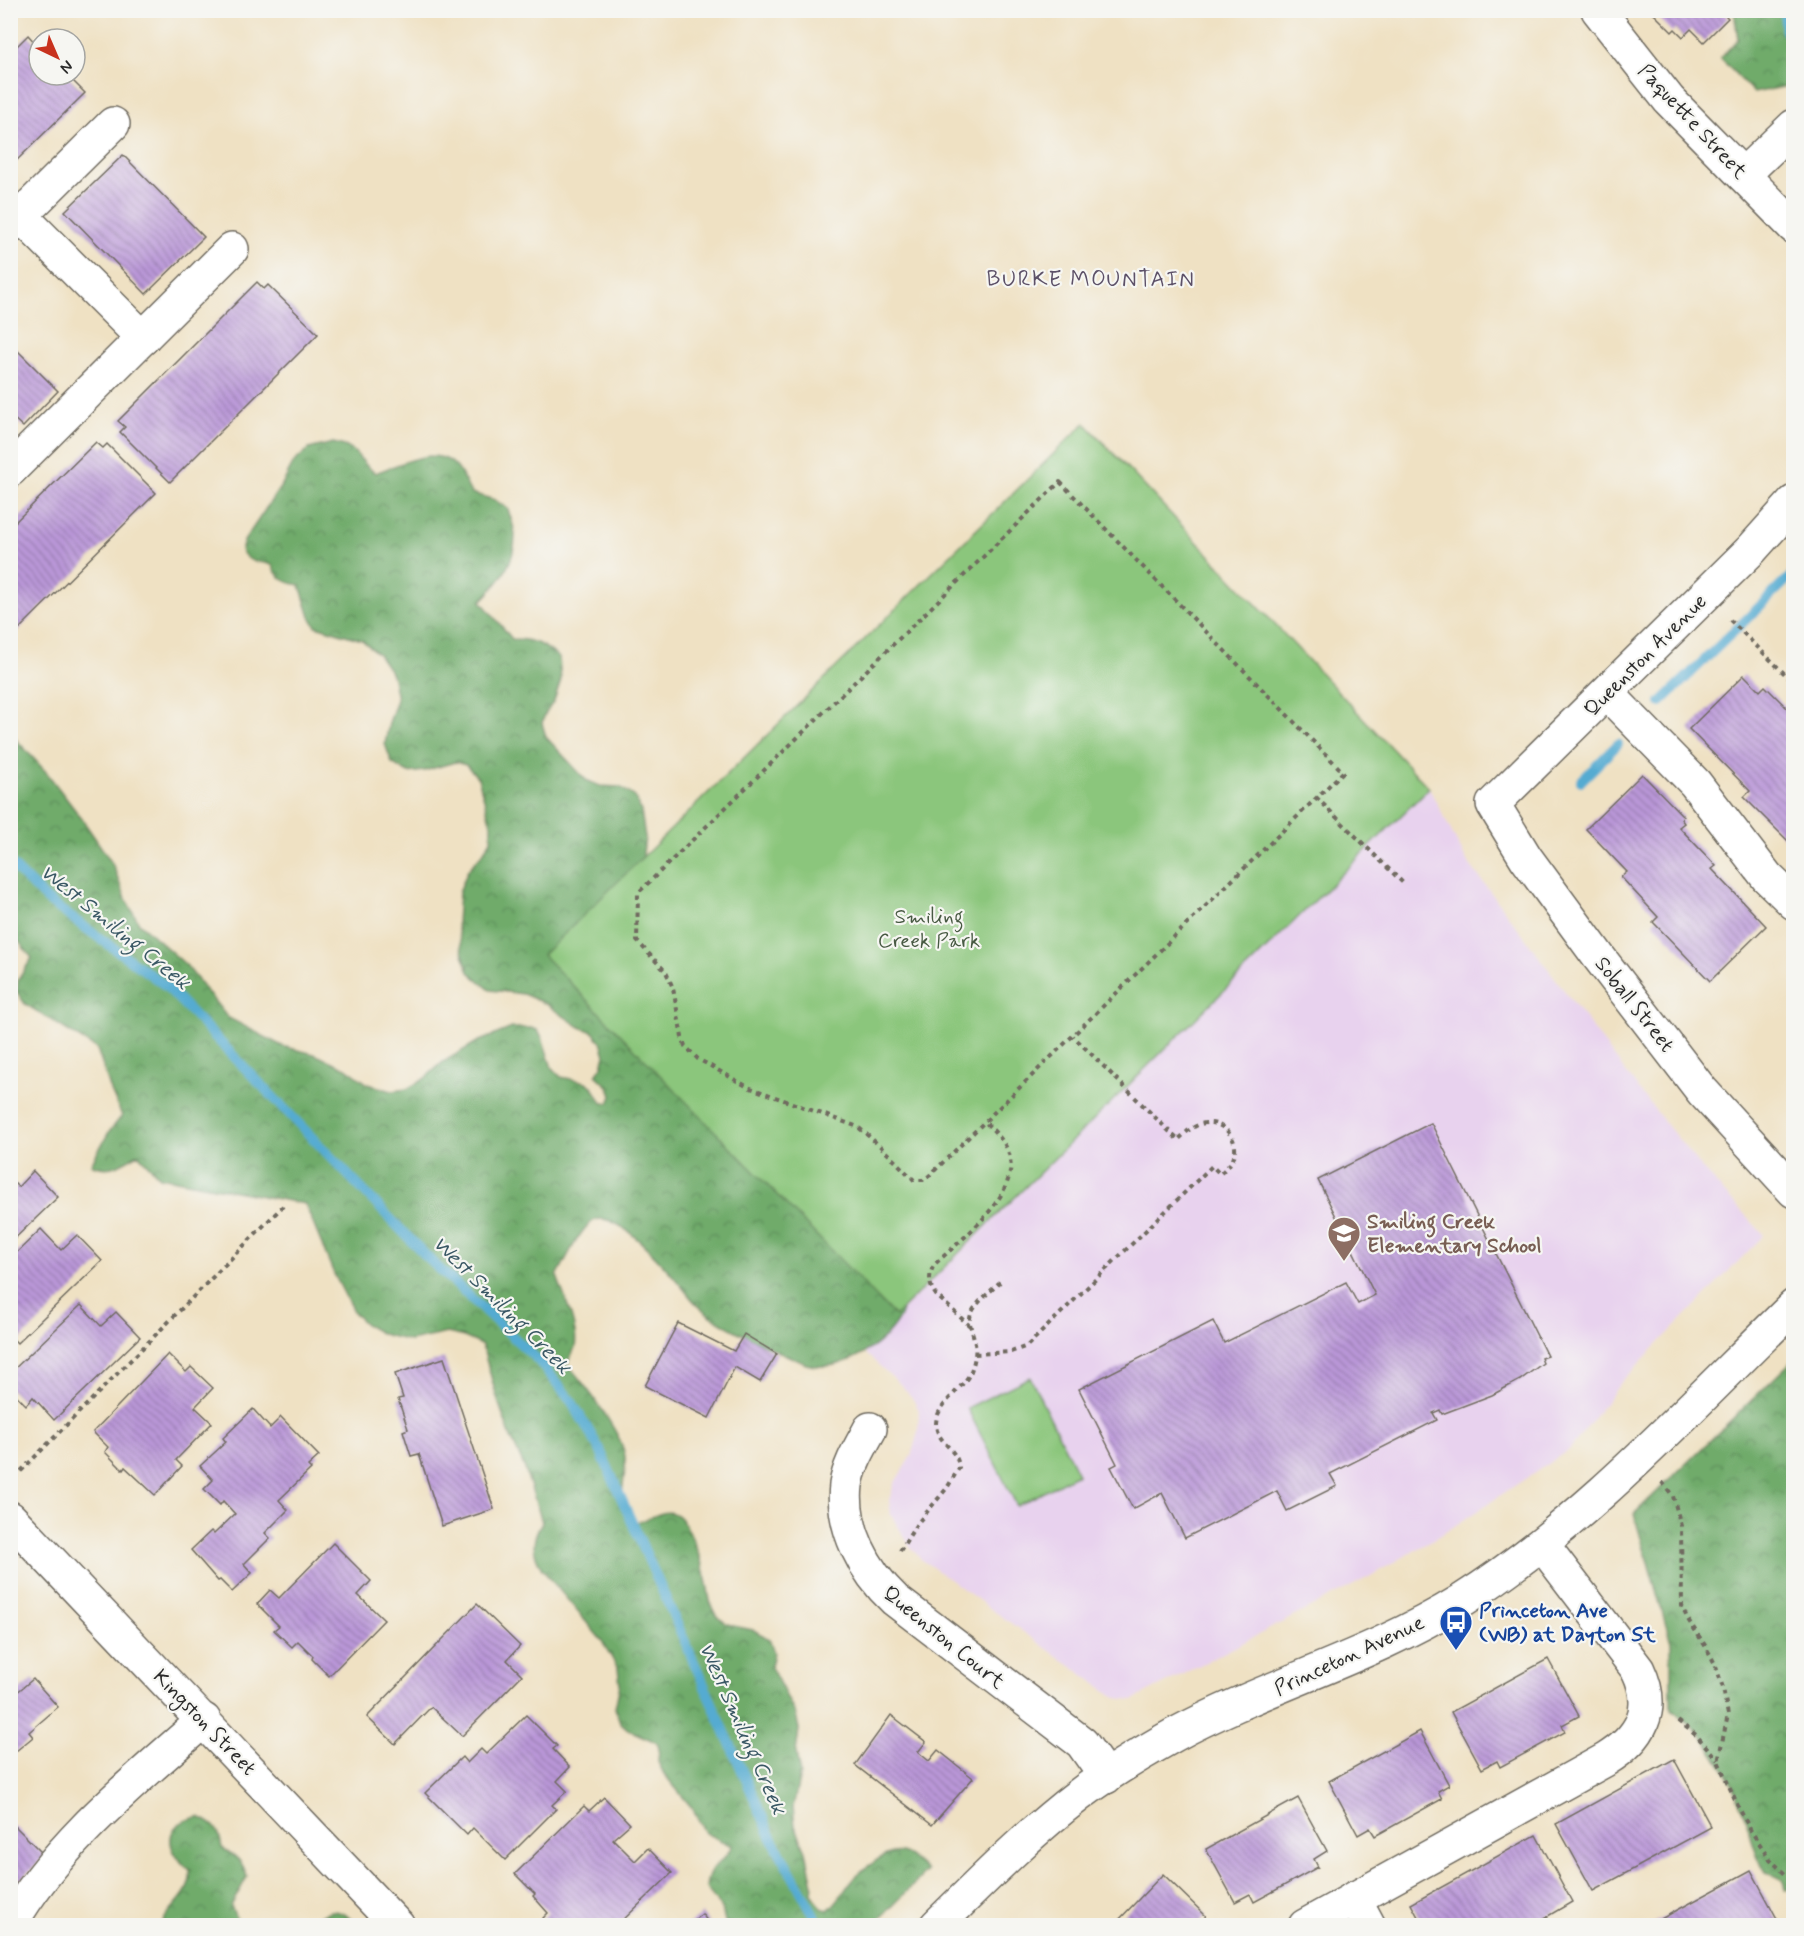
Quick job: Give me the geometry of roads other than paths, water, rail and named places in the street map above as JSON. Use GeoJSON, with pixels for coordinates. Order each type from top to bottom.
{"type":"FeatureCollection","features":[{"type":"Feature","properties":{"kind":"street","name":"Paquette Street"},"geometry":{"type":"LineString","coordinates":[[1598,10],[1669,100],[1794,227]]}},
{"type":"Feature","properties":{"kind":"street"},"geometry":{"type":"LineString","coordinates":[[113,124],[16,221],[143,338]]}},
{"type":"Feature","properties":{"kind":"street"},"geometry":{"type":"LineString","coordinates":[[1743,176],[1794,126]]}},
{"type":"Feature","properties":{"kind":"street"},"geometry":{"type":"LineString","coordinates":[[12,465],[232,249]]}},
{"type":"Feature","properties":{"kind":"street","name":"Queenston Avenue"},"geometry":{"type":"LineString","coordinates":[[1493,804],[1751,550],[1794,502]]}},
{"type":"Feature","properties":{"kind":"street"},"geometry":{"type":"LineString","coordinates":[[1607,693],[1695,783],[1767,878],[1794,903]]}},
{"type":"Feature","properties":{"kind":"street","name":"Soball Street"},"geometry":{"type":"LineString","coordinates":[[1493,804],[1526,858],[1598,956],[1702,1090],[1794,1191]]}},
{"type":"Feature","properties":{"kind":"street","name":"Princeton Avenue"},"geometry":{"type":"LineString","coordinates":[[936,1926],[1042,1826],[1079,1795],[1106,1777],[1206,1719],[1421,1623],[1495,1579],[1594,1501],[1794,1306]]}},
{"type":"Feature","properties":{"kind":"street","name":"Queenston Court"},"geometry":{"type":"LineString","coordinates":[[870,1429],[850,1470],[846,1497],[853,1534],[872,1576],[895,1600],[1082,1743],[1106,1777]]}},
{"type":"Feature","properties":{"kind":"street","name":"Kingston Street"},"geometry":{"type":"LineString","coordinates":[[10,1518],[398,1926]]}},
{"type":"Feature","properties":{"kind":"street"},"geometry":{"type":"LineString","coordinates":[[1305,1926],[1361,1912],[1622,1750],[1636,1736],[1644,1720],[1647,1703],[1644,1681],[1542,1544]]}},
{"type":"Feature","properties":{"kind":"street"},"geometry":{"type":"LineString","coordinates":[[10,1925],[24,1901],[97,1816],[204,1720]]}},
{"type":"Feature","properties":{"kind":"waterway"},"geometry":{"type":"LineString","coordinates":[[1784,10],[1786,31]]}},
{"type":"Feature","properties":{"kind":"waterway"},"geometry":{"type":"LineString","coordinates":[[1661,702],[1794,573]]}},
{"type":"Feature","properties":{"kind":"waterway"},"geometry":{"type":"LineString","coordinates":[[1581,781],[1618,744]]}},
{"type":"Feature","properties":{"kind":"waterway","name":"West Smiling Creek"},"geometry":{"type":"LineString","coordinates":[[10,863],[47,900],[166,986],[432,1262],[538,1360],[572,1402],[600,1450],[771,1836],[820,1926]]}},
{"type":"Feature","properties":{"kind":"place","name":"Smiling Creek Elementary School"},"geometry":{"type":"Point","coordinates":[1344,1262]}},
{"type":"Feature","properties":{"kind":"place","name":"Princeton Ave (WB) at Dayton St"},"geometry":{"type":"Point","coordinates":[1456,1651]}},
{"type":"Feature","properties":{"kind":"district","name":"BURKE MOUNTAIN"},"geometry":{"type":"Point","coordinates":[1091,278]}},
{"type":"Feature","properties":{"kind":"park label","name":"Smiling Creek Park"},"geometry":{"type":"Point","coordinates":[929,928]}}]}
